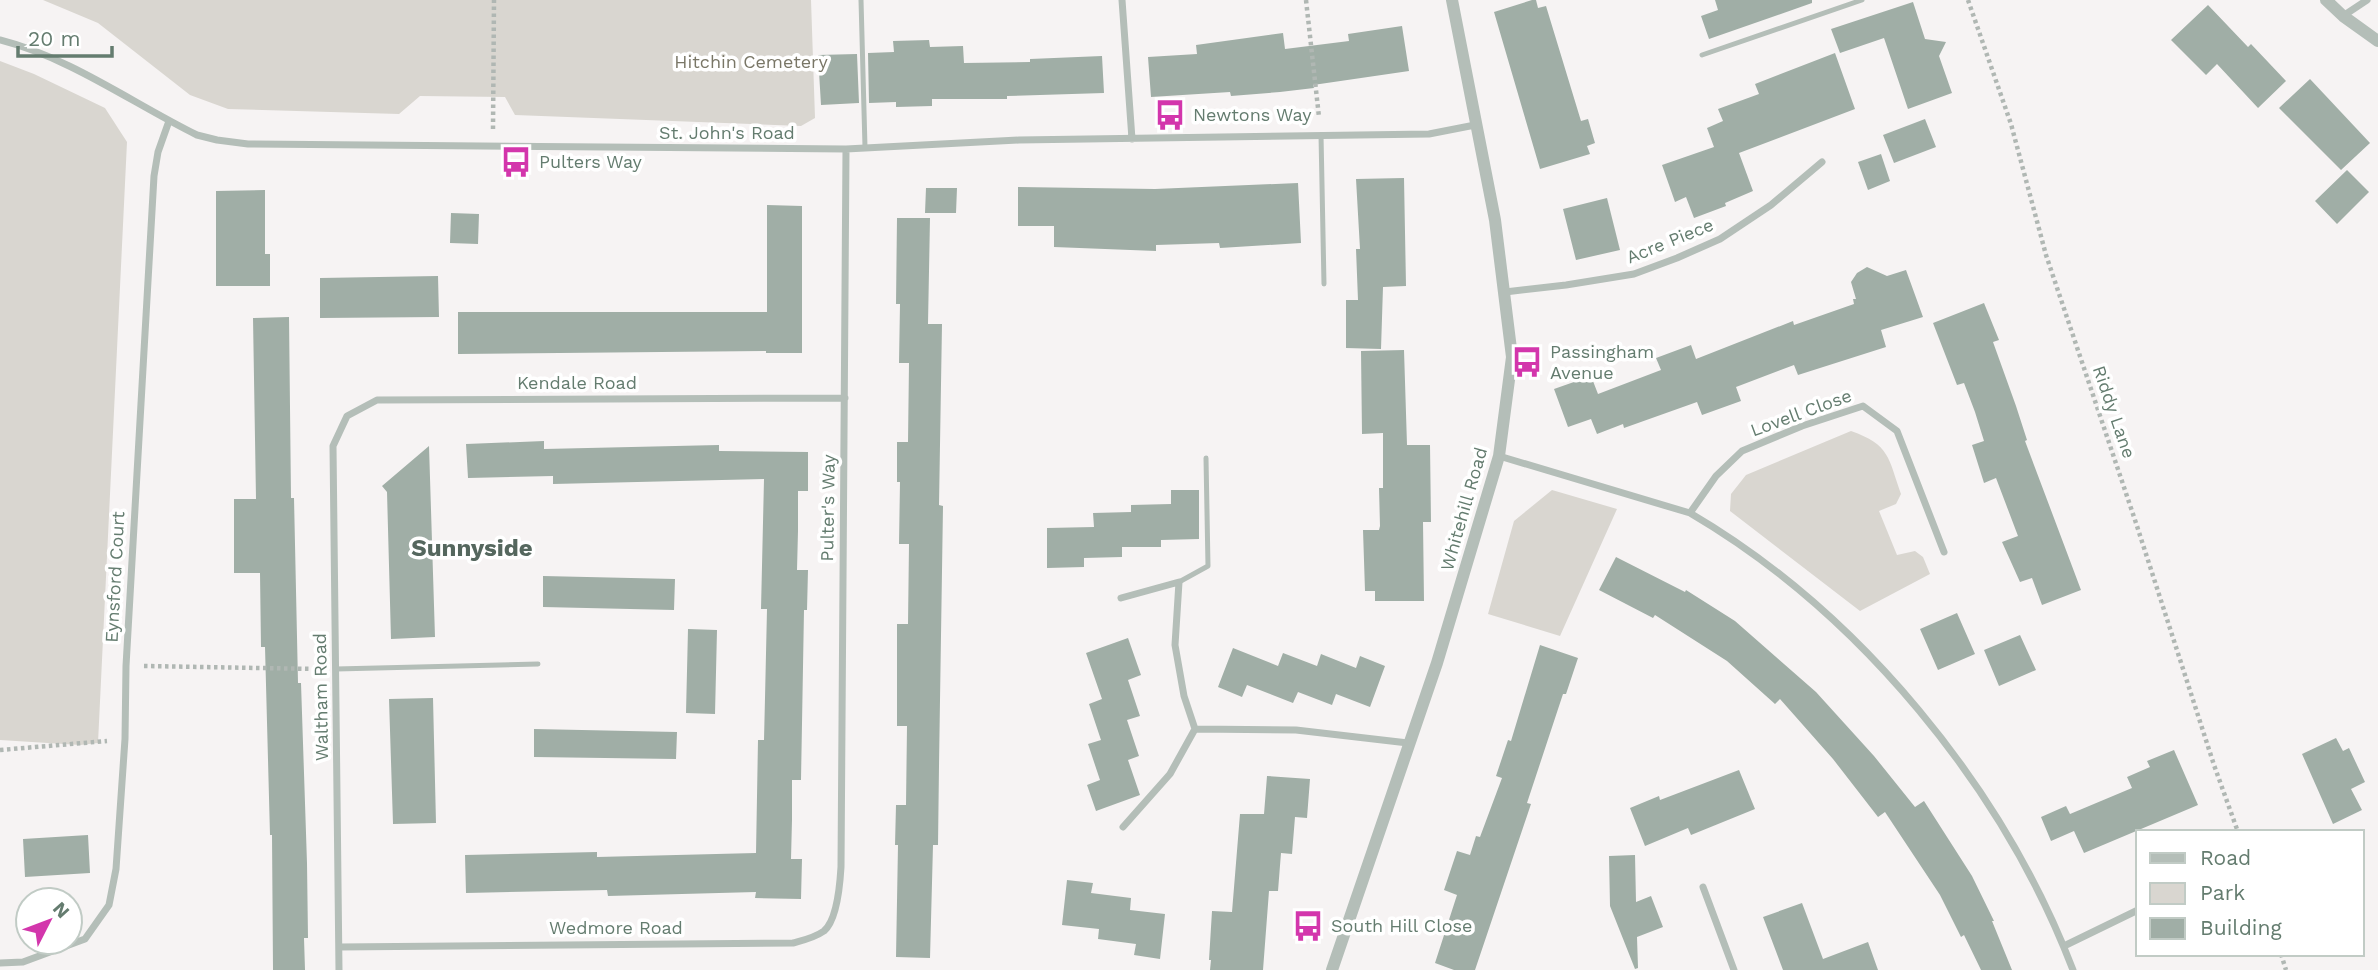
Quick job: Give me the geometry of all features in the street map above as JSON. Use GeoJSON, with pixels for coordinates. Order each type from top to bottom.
{"type":"FeatureCollection","features":[{"type":"Feature","properties":{"kind":"street"},"geometry":{"type":"LineString","coordinates":[[1122,0],[1132,139]]}},
{"type":"Feature","properties":{"kind":"street","name":"Whitehill Road"},"geometry":{"type":"LineString","coordinates":[[1332,970],[1437,663],[1499,456],[1512,357],[1495,220],[1452,0]]}},
{"type":"Feature","properties":{"kind":"street"},"geometry":{"type":"LineString","coordinates":[[2326,0],[2378,41]]}},
{"type":"Feature","properties":{"kind":"street"},"geometry":{"type":"LineString","coordinates":[[2343,16],[2367,0]]}},
{"type":"Feature","properties":{"kind":"street","name":"St. John's Road"},"geometry":{"type":"LineString","coordinates":[[0,40],[42,54],[74,69],[197,135],[248,144],[492,144],[592,149],[846,149],[1019,140],[1429,134],[1475,125]]}},
{"type":"Feature","properties":{"kind":"street","name":"Eynsford Court"},"geometry":{"type":"LineString","coordinates":[[0,963],[23,962],[85,939],[109,905],[116,869],[125,739],[126,666],[154,176],[158,152],[169,121]]}},
{"type":"Feature","properties":{"kind":"street","name":"Pulter's Way"},"geometry":{"type":"LineString","coordinates":[[841,867],[846,149]]}},
{"type":"Feature","properties":{"kind":"street","name":"Acre Piece"},"geometry":{"type":"LineString","coordinates":[[1505,292],[1634,274],[1677,258],[1720,239],[1771,205],[1822,162]]}},
{"type":"Feature","properties":{"kind":"street","name":"Kendale Road"},"geometry":{"type":"LineString","coordinates":[[333,446],[347,416],[377,400],[845,398]]}},
{"type":"Feature","properties":{"kind":"street","name":"Lovell Close"},"geometry":{"type":"LineString","coordinates":[[1690,513],[1716,476],[1742,451],[1802,426],[1863,406],[1897,431],[1944,552]]}},
{"type":"Feature","properties":{"kind":"street","name":"Waltham Road"},"geometry":{"type":"LineString","coordinates":[[333,446],[339,970]]}},
{"type":"Feature","properties":{"kind":"street"},"geometry":{"type":"LineString","coordinates":[[1499,456],[1690,513],[1714,527],[1801,592],[1881,667],[1944,742],[2012,840],[2073,970]]}},
{"type":"Feature","properties":{"kind":"street"},"geometry":{"type":"LineString","coordinates":[[1121,598],[1179,582],[1175,645],[1184,696],[1195,729],[1170,774],[1123,827]]}},
{"type":"Feature","properties":{"kind":"street"},"geometry":{"type":"LineString","coordinates":[[1195,729],[1296,730],[1408,743]]}},
{"type":"Feature","properties":{"kind":"street","name":"Wedmore Road"},"geometry":{"type":"LineString","coordinates":[[339,947],[793,943],[812,938],[827,929],[839,894],[841,867]]}},
{"type":"Feature","properties":{"kind":"street"},"geometry":{"type":"LineString","coordinates":[[1703,887],[1734,970]]}},
{"type":"Feature","properties":{"kind":"street"},"geometry":{"type":"LineString","coordinates":[[2064,946],[2136,911]]}},
{"type":"Feature","properties":{"kind":"lane"},"geometry":{"type":"LineString","coordinates":[[861,0],[864,147]]}},
{"type":"Feature","properties":{"kind":"lane"},"geometry":{"type":"LineString","coordinates":[[1702,55],[1862,0]]}},
{"type":"Feature","properties":{"kind":"lane"},"geometry":{"type":"LineString","coordinates":[[1321,135],[1324,284]]}},
{"type":"Feature","properties":{"kind":"lane"},"geometry":{"type":"LineString","coordinates":[[1179,582],[1208,566],[1206,458]]}},
{"type":"Feature","properties":{"kind":"lane"},"geometry":{"type":"LineString","coordinates":[[337,669],[538,664]]}},
{"type":"Feature","properties":{"kind":"path"},"geometry":{"type":"LineString","coordinates":[[492,144],[494,0]]}},
{"type":"Feature","properties":{"kind":"path"},"geometry":{"type":"LineString","coordinates":[[1307,0],[1321,135]]}},
{"type":"Feature","properties":{"kind":"path","name":"Riddy Lane"},"geometry":{"type":"LineString","coordinates":[[1968,0],[2011,124],[2046,255],[2237,830]]}},
{"type":"Feature","properties":{"kind":"path"},"geometry":{"type":"LineString","coordinates":[[126,666],[337,669]]}},
{"type":"Feature","properties":{"kind":"path"},"geometry":{"type":"LineString","coordinates":[[0,750],[125,739]]}},
{"type":"Feature","properties":{"kind":"green space","name":"Hitchin Cemetery"},"geometry":{"type":"Polygon","coordinates":[[[43,0],[811,0],[815,118],[801,126],[515,115],[505,97],[420,96],[399,114],[228,109],[190,95],[98,23],[43,0]]]}},
{"type":"Feature","properties":{"kind":"green space"},"geometry":{"type":"Polygon","coordinates":[[[0,61],[105,108],[127,142],[98,743],[80,745],[0,740],[0,61]]]}},
{"type":"Feature","properties":{"kind":"green space"},"geometry":{"type":"Polygon","coordinates":[[[1851,431],[1881,447],[1890,461],[1901,494],[1896,504],[1879,511],[1897,555],[1915,551],[1923,557],[1930,574],[1860,611],[1730,511],[1731,494],[1746,475],[1851,431]]]}},
{"type":"Feature","properties":{"kind":"green space"},"geometry":{"type":"Polygon","coordinates":[[[1552,490],[1617,509],[1560,636],[1488,614],[1514,521],[1552,490]]]}},
{"type":"Feature","properties":{"kind":"building"},"geometry":{"type":"Polygon","coordinates":[[[1536,0],[1538,8],[1546,6],[1581,121],[1588,119],[1595,143],[1587,146],[1590,154],[1540,169],[1494,12],[1536,0]]]}},
{"type":"Feature","properties":{"kind":"building"},"geometry":{"type":"Polygon","coordinates":[[[1715,0],[1812,0],[1812,3],[1709,39],[1701,16],[1718,10],[1715,0]]]}},
{"type":"Feature","properties":{"kind":"building"},"geometry":{"type":"Polygon","coordinates":[[[1913,2],[1925,39],[1946,42],[1939,56],[1952,93],[1908,109],[1884,38],[1840,53],[1831,29],[1913,2]]]}},
{"type":"Feature","properties":{"kind":"building"},"geometry":{"type":"Polygon","coordinates":[[[2208,5],[2248,47],[2251,44],[2286,81],[2258,108],[2217,64],[2206,75],[2171,40],[2208,5]]]}},
{"type":"Feature","properties":{"kind":"building"},"geometry":{"type":"Polygon","coordinates":[[[1402,26],[1409,71],[1280,92],[1151,97],[1148,57],[1197,54],[1196,45],[1283,33],[1285,49],[1349,41],[1348,34],[1402,26]]]}},
{"type":"Feature","properties":{"kind":"building"},"geometry":{"type":"Polygon","coordinates":[[[929,40],[930,47],[963,46],[964,63],[1030,62],[1030,59],[1102,56],[1104,93],[1007,96],[1007,99],[932,99],[932,106],[896,107],[896,102],[869,103],[868,53],[894,52],[893,41],[929,40]]]}},
{"type":"Feature","properties":{"kind":"building"},"geometry":{"type":"Polygon","coordinates":[[[1835,53],[1855,109],[1739,153],[1753,191],[1725,203],[1726,206],[1694,218],[1686,197],[1675,202],[1662,165],[1714,147],[1707,128],[1723,121],[1718,109],[1759,94],[1755,84],[1835,53]]]}},
{"type":"Feature","properties":{"kind":"building"},"geometry":{"type":"Polygon","coordinates":[[[857,54],[859,103],[821,105],[818,55],[857,54]]]}},
{"type":"Feature","properties":{"kind":"building"},"geometry":{"type":"Polygon","coordinates":[[[2310,79],[2370,143],[2341,170],[2279,108],[2310,79]]]}},
{"type":"Feature","properties":{"kind":"building"},"geometry":{"type":"Polygon","coordinates":[[[1925,119],[1936,147],[1894,163],[1883,135],[1925,119]]]}},
{"type":"Feature","properties":{"kind":"building"},"geometry":{"type":"Polygon","coordinates":[[[1881,154],[1890,181],[1868,190],[1858,162],[1881,154]]]}},
{"type":"Feature","properties":{"kind":"building"},"geometry":{"type":"Polygon","coordinates":[[[2347,170],[2369,192],[2337,224],[2315,201],[2347,170]]]}},
{"type":"Feature","properties":{"kind":"building"},"geometry":{"type":"Polygon","coordinates":[[[1404,178],[1406,286],[1383,287],[1381,349],[1346,348],[1346,300],[1358,300],[1356,249],[1360,249],[1356,179],[1404,178]]]}},
{"type":"Feature","properties":{"kind":"building"},"geometry":{"type":"Polygon","coordinates":[[[1298,183],[1301,243],[1220,248],[1219,243],[1156,245],[1156,251],[1054,247],[1054,226],[1018,226],[1018,187],[1155,189],[1298,183]]]}},
{"type":"Feature","properties":{"kind":"building"},"geometry":{"type":"Polygon","coordinates":[[[926,188],[957,188],[956,213],[925,213],[926,188]]]}},
{"type":"Feature","properties":{"kind":"building"},"geometry":{"type":"Polygon","coordinates":[[[265,190],[265,254],[270,254],[270,286],[216,286],[216,191],[265,190]]]}},
{"type":"Feature","properties":{"kind":"building"},"geometry":{"type":"Polygon","coordinates":[[[1607,198],[1620,250],[1576,260],[1563,209],[1607,198]]]}},
{"type":"Feature","properties":{"kind":"building"},"geometry":{"type":"Polygon","coordinates":[[[767,205],[802,206],[802,353],[766,351],[458,354],[458,312],[767,312],[767,205]]]}},
{"type":"Feature","properties":{"kind":"building"},"geometry":{"type":"Polygon","coordinates":[[[451,213],[479,214],[478,244],[450,243],[451,213]]]}},
{"type":"Feature","properties":{"kind":"building"},"geometry":{"type":"Polygon","coordinates":[[[897,218],[930,218],[928,324],[942,324],[939,505],[943,506],[938,845],[933,845],[930,958],[896,957],[896,805],[906,805],[907,726],[897,726],[897,624],[908,624],[909,544],[899,544],[900,482],[897,482],[897,442],[908,442],[909,363],[899,363],[900,304],[896,304],[897,218]]]}},
{"type":"Feature","properties":{"kind":"building"},"geometry":{"type":"Polygon","coordinates":[[[1867,267],[1887,276],[1906,270],[1923,317],[1881,330],[1886,347],[1798,375],[1794,365],[1736,387],[1741,401],[1702,415],[1697,402],[1624,428],[1623,424],[1597,434],[1591,419],[1568,427],[1554,389],[1591,376],[1598,394],[1661,370],[1656,358],[1691,345],[1696,359],[1793,321],[1794,325],[1854,304],[1853,299],[1856,299],[1851,282],[1857,273],[1867,267]]]}},
{"type":"Feature","properties":{"kind":"building"},"geometry":{"type":"Polygon","coordinates":[[[438,276],[439,317],[320,318],[320,278],[438,276]]]}},
{"type":"Feature","properties":{"kind":"building"},"geometry":{"type":"Polygon","coordinates":[[[1984,303],[1999,340],[1993,342],[2027,440],[2025,441],[2081,590],[2042,605],[2032,578],[2020,582],[2002,542],[2018,536],[1996,478],[1984,483],[1972,445],[1984,441],[1975,412],[1964,383],[1957,385],[1933,323],[1984,303]]]}},
{"type":"Feature","properties":{"kind":"building"},"geometry":{"type":"Polygon","coordinates":[[[289,317],[291,498],[294,498],[308,938],[304,938],[305,970],[273,970],[272,835],[265,647],[261,647],[260,573],[234,573],[234,499],[256,499],[253,318],[289,317]]]}},
{"type":"Feature","properties":{"kind":"building"},"geometry":{"type":"Polygon","coordinates":[[[1404,350],[1407,445],[1430,445],[1431,522],[1423,522],[1424,601],[1375,601],[1375,591],[1365,591],[1363,530],[1379,530],[1380,526],[1379,488],[1383,488],[1383,433],[1362,434],[1361,351],[1404,350]]]}},
{"type":"Feature","properties":{"kind":"building"},"geometry":{"type":"Polygon","coordinates":[[[544,441],[544,449],[719,445],[719,451],[808,452],[808,491],[798,491],[797,570],[808,570],[807,610],[804,610],[801,780],[792,780],[791,859],[802,859],[801,899],[755,898],[756,892],[608,896],[607,890],[466,893],[465,855],[597,852],[597,857],[756,853],[758,740],[764,740],[767,609],[761,609],[764,479],[553,484],[553,476],[468,478],[466,444],[544,441]]]}},
{"type":"Feature","properties":{"kind":"building"},"geometry":{"type":"Polygon","coordinates":[[[429,446],[435,637],[391,639],[387,492],[382,486],[429,446]]]}},
{"type":"Feature","properties":{"kind":"building"},"geometry":{"type":"Polygon","coordinates":[[[1171,490],[1199,490],[1199,539],[1161,540],[1161,547],[1122,547],[1122,557],[1084,558],[1084,567],[1047,568],[1047,528],[1094,527],[1093,513],[1131,512],[1131,505],[1171,504],[1171,490]]]}},
{"type":"Feature","properties":{"kind":"building"},"geometry":{"type":"Polygon","coordinates":[[[1616,557],[1685,592],[1686,590],[1735,621],[1816,692],[1874,756],[1915,807],[1924,801],[1972,876],[1994,921],[2012,970],[1981,970],[1940,895],[1885,812],[1878,817],[1833,759],[1780,699],[1775,704],[1727,661],[1655,615],[1653,618],[1599,590],[1616,557]]]}},
{"type":"Feature","properties":{"kind":"building"},"geometry":{"type":"Polygon","coordinates":[[[543,576],[675,579],[674,610],[543,607],[543,576]]]}},
{"type":"Feature","properties":{"kind":"building"},"geometry":{"type":"Polygon","coordinates":[[[1957,613],[1975,654],[1938,670],[1920,629],[1957,613]]]}},
{"type":"Feature","properties":{"kind":"building"},"geometry":{"type":"Polygon","coordinates":[[[688,629],[717,630],[715,714],[686,713],[688,629]]]}},
{"type":"Feature","properties":{"kind":"building"},"geometry":{"type":"Polygon","coordinates":[[[2020,635],[2036,670],[1999,686],[1984,650],[2020,635]]]}},
{"type":"Feature","properties":{"kind":"building"},"geometry":{"type":"Polygon","coordinates":[[[1128,638],[1141,675],[1128,680],[1140,716],[1127,720],[1139,756],[1128,760],[1140,795],[1096,811],[1087,785],[1100,780],[1088,744],[1101,740],[1089,704],[1102,699],[1086,653],[1128,638]]]}},
{"type":"Feature","properties":{"kind":"building"},"geometry":{"type":"Polygon","coordinates":[[[1540,645],[1578,658],[1566,694],[1563,694],[1527,803],[1531,804],[1475,970],[1454,970],[1435,963],[1457,895],[1444,890],[1457,851],[1470,855],[1476,836],[1480,837],[1502,778],[1496,776],[1508,740],[1511,741],[1540,645]]]}},
{"type":"Feature","properties":{"kind":"building"},"geometry":{"type":"Polygon","coordinates":[[[1233,648],[1278,666],[1283,653],[1317,666],[1321,654],[1356,668],[1360,656],[1385,666],[1370,707],[1336,694],[1332,705],[1298,692],[1293,703],[1247,685],[1242,697],[1218,687],[1233,648]]]}},
{"type":"Feature","properties":{"kind":"building"},"geometry":{"type":"Polygon","coordinates":[[[433,698],[436,823],[393,824],[389,699],[433,698]]]}},
{"type":"Feature","properties":{"kind":"building"},"geometry":{"type":"Polygon","coordinates":[[[534,729],[677,732],[676,759],[534,757],[534,729]]]}},
{"type":"Feature","properties":{"kind":"building"},"geometry":{"type":"Polygon","coordinates":[[[2336,738],[2343,751],[2349,748],[2365,782],[2351,789],[2362,810],[2333,824],[2302,754],[2336,738]]]}},
{"type":"Feature","properties":{"kind":"building"},"geometry":{"type":"Polygon","coordinates":[[[2174,750],[2198,805],[2084,853],[2074,831],[2051,841],[2041,817],[2066,806],[2070,814],[2132,788],[2127,777],[2150,767],[2147,761],[2174,750]]]}},
{"type":"Feature","properties":{"kind":"building"},"geometry":{"type":"Polygon","coordinates":[[[1739,770],[1755,809],[1691,835],[1688,828],[1645,846],[1630,808],[1659,796],[1660,800],[1739,770]]]}},
{"type":"Feature","properties":{"kind":"building"},"geometry":{"type":"Polygon","coordinates":[[[1267,776],[1310,779],[1307,818],[1295,817],[1292,854],[1281,853],[1278,891],[1269,891],[1263,970],[1210,970],[1212,911],[1232,912],[1240,814],[1264,814],[1267,776]]]}},
{"type":"Feature","properties":{"kind":"building"},"geometry":{"type":"Polygon","coordinates":[[[88,835],[90,873],[25,877],[23,839],[88,835]]]}},
{"type":"Feature","properties":{"kind":"building"},"geometry":{"type":"Polygon","coordinates":[[[1635,855],[1636,902],[1651,896],[1663,927],[1637,937],[1638,968],[1635,969],[1610,906],[1609,856],[1635,855]]]}},
{"type":"Feature","properties":{"kind":"building"},"geometry":{"type":"Polygon","coordinates":[[[1067,880],[1093,883],[1091,893],[1131,898],[1130,910],[1165,914],[1160,959],[1134,955],[1136,944],[1098,939],[1099,929],[1062,925],[1067,880]]]}},
{"type":"Feature","properties":{"kind":"building"},"geometry":{"type":"Polygon","coordinates":[[[1802,903],[1823,959],[1868,942],[1878,970],[1783,970],[1763,917],[1802,903]]]}},
{"type":"Feature","properties":{"kind":"place","name":"Newtons Way"},"geometry":{"type":"Point","coordinates":[1170,115]}},
{"type":"Feature","properties":{"kind":"place","name":"Pulters Way"},"geometry":{"type":"Point","coordinates":[516,162]}},
{"type":"Feature","properties":{"kind":"place","name":"Passingham Avenue"},"geometry":{"type":"Point","coordinates":[1527,362]}},
{"type":"Feature","properties":{"kind":"place","name":"South Hill Close"},"geometry":{"type":"Point","coordinates":[1308,926]}},
{"type":"Feature","properties":{"kind":"district","name":"Sunnyside"},"geometry":{"type":"Point","coordinates":[472,548]}}]}
